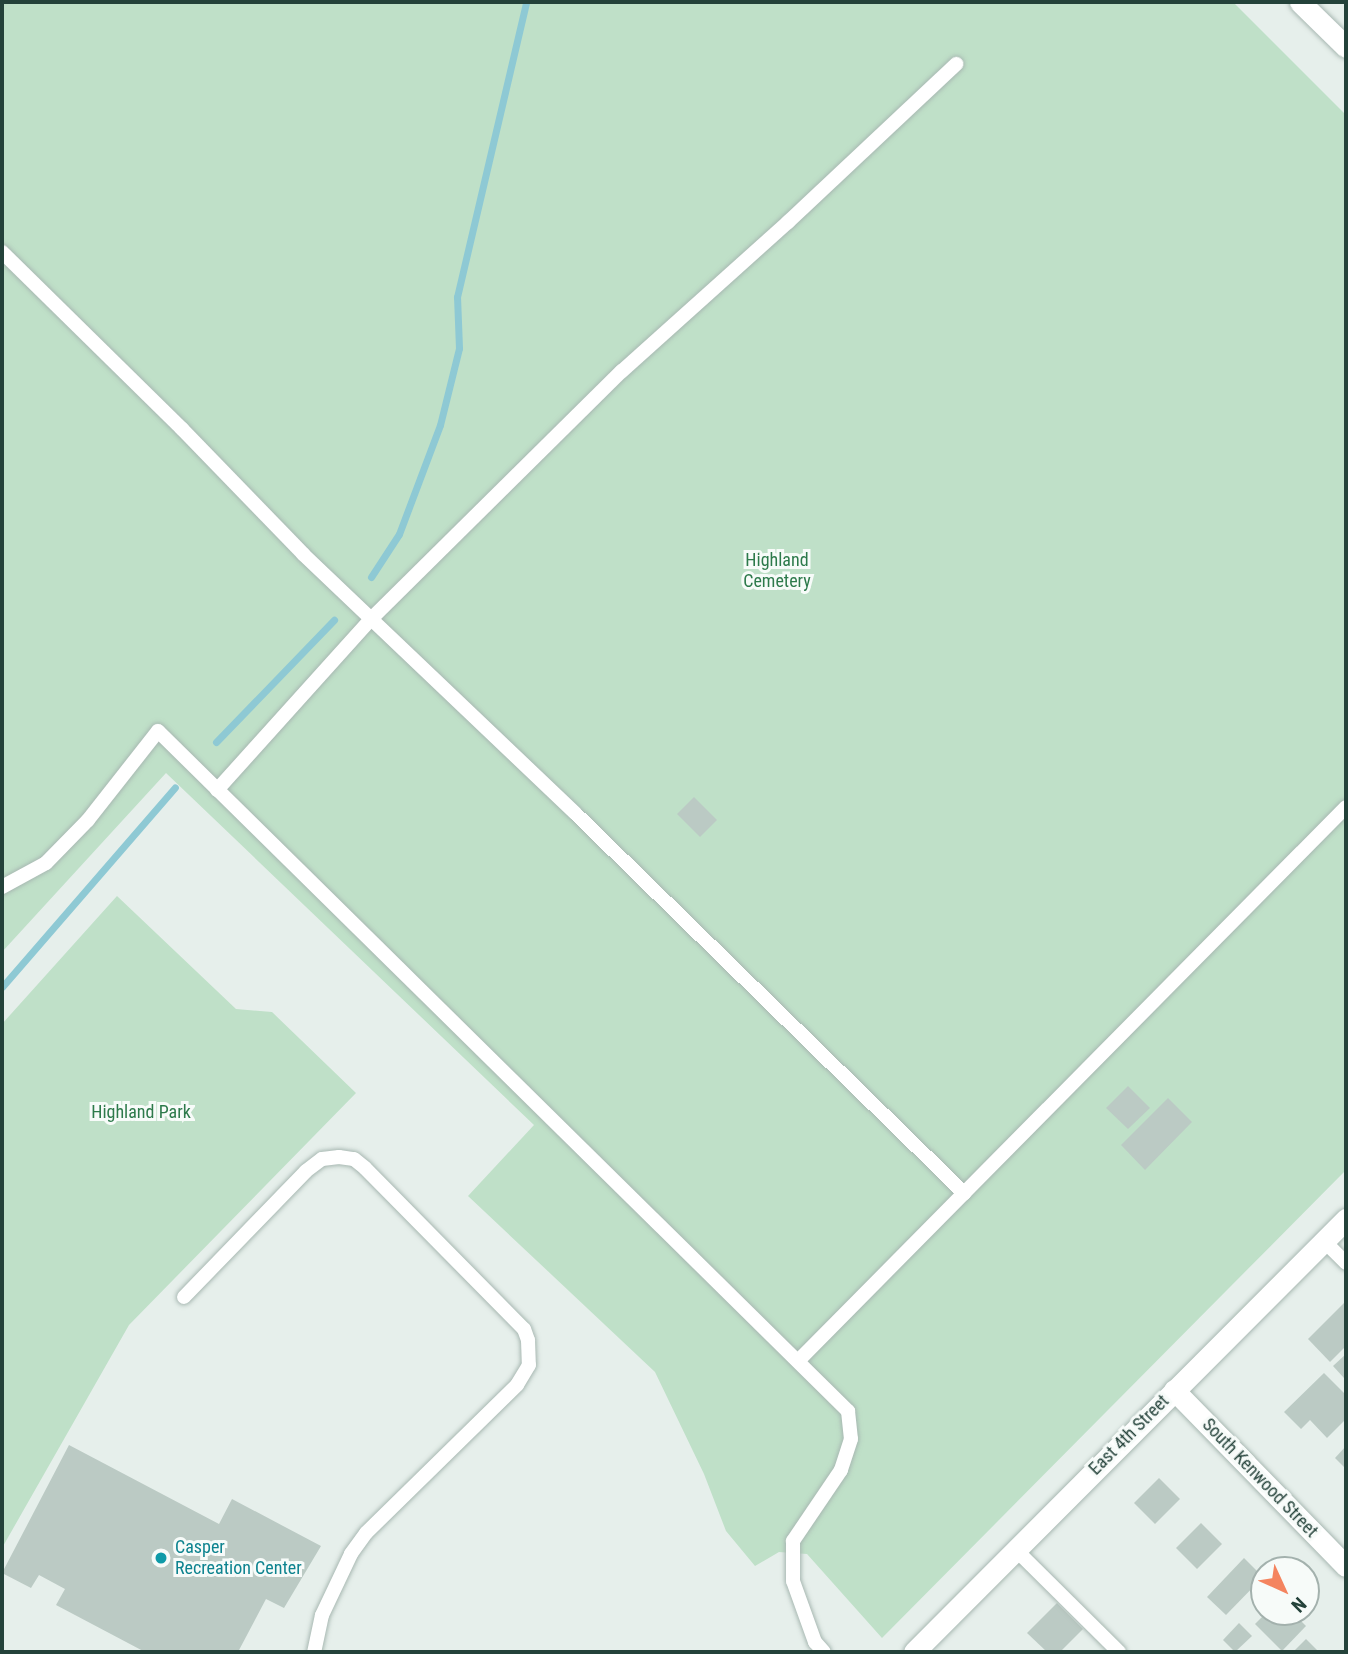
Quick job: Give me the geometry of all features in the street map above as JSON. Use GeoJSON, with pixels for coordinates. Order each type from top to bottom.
{"type":"FeatureCollection","features":[{"type":"Feature","properties":{"kind":"street"},"geometry":{"type":"LineString","coordinates":[[1300,2],[1346,47]]}},
{"type":"Feature","properties":{"kind":"street","name":"East 4th Street"},"geometry":{"type":"LineString","coordinates":[[914,1652],[1346,1219]]}},
{"type":"Feature","properties":{"kind":"street","name":"South Kenwood Street"},"geometry":{"type":"LineString","coordinates":[[1174,1390],[1346,1566]]}},
{"type":"Feature","properties":{"kind":"lane"},"geometry":{"type":"LineString","coordinates":[[217,789],[372,618],[622,371],[788,222],[956,64]]}},
{"type":"Feature","properties":{"kind":"lane"},"geometry":{"type":"LineString","coordinates":[[2,252],[182,429],[303,554],[964,1193]]}},
{"type":"Feature","properties":{"kind":"lane"},"geometry":{"type":"LineString","coordinates":[[2,887],[46,863],[88,820],[158,731],[848,1412],[851,1439],[841,1470],[793,1541],[793,1581],[815,1642],[824,1652]]}},
{"type":"Feature","properties":{"kind":"lane"},"geometry":{"type":"LineString","coordinates":[[798,1361],[1346,807]]}},
{"type":"Feature","properties":{"kind":"lane"},"geometry":{"type":"LineString","coordinates":[[184,1297],[306,1171],[322,1159],[339,1157],[354,1159],[365,1168],[524,1329],[530,1353],[524,1375],[366,1533],[333,1585],[322,1615],[314,1652]]}},
{"type":"Feature","properties":{"kind":"lane"},"geometry":{"type":"LineString","coordinates":[[1324,1241],[1346,1264]]}},
{"type":"Feature","properties":{"kind":"lane"},"geometry":{"type":"LineString","coordinates":[[1016,1550],[1119,1652]]}},
{"type":"Feature","properties":{"kind":"green space","name":"Highland Cemetery"},"geometry":{"type":"Polygon","coordinates":[[[2,2],[1233,2],[1346,115],[1346,1170],[882,1638],[807,1554],[779,1552],[755,1566],[726,1531],[704,1474],[655,1372],[468,1196],[534,1125],[166,773],[2,952],[2,2]]]}},
{"type":"Feature","properties":{"kind":"green space","name":"Highland Park"},"geometry":{"type":"Polygon","coordinates":[[[117,896],[236,1009],[272,1012],[356,1093],[129,1325],[2,1548],[2,1024],[117,896]]]}},
{"type":"Feature","properties":{"kind":"building"},"geometry":{"type":"Polygon","coordinates":[[[694,797],[717,820],[700,837],[677,814],[694,797]]]}},
{"type":"Feature","properties":{"kind":"building"},"geometry":{"type":"Polygon","coordinates":[[[1128,1086],[1150,1108],[1128,1129],[1106,1108],[1128,1086]]]}},
{"type":"Feature","properties":{"kind":"building"},"geometry":{"type":"Polygon","coordinates":[[[1168,1098],[1192,1122],[1145,1170],[1121,1145],[1168,1098]]]}},
{"type":"Feature","properties":{"kind":"building"},"geometry":{"type":"Polygon","coordinates":[[[1346,1301],[1346,1346],[1330,1362],[1308,1339],[1346,1301]]]}},
{"type":"Feature","properties":{"kind":"building"},"geometry":{"type":"Polygon","coordinates":[[[1346,1354],[1346,1376],[1344,1378],[1333,1366],[1346,1354]]]}},
{"type":"Feature","properties":{"kind":"building"},"geometry":{"type":"Polygon","coordinates":[[[1324,1373],[1346,1395],[1346,1419],[1327,1438],[1310,1420],[1301,1429],[1284,1412],[1324,1373]]]}},
{"type":"Feature","properties":{"kind":"building","name":"Casper Recreation Center"},"geometry":{"type":"Polygon","coordinates":[[[69,1445],[219,1524],[232,1499],[321,1546],[284,1608],[266,1599],[238,1652],[145,1652],[56,1605],[65,1589],[39,1575],[31,1588],[2,1573],[69,1445]]]}},
{"type":"Feature","properties":{"kind":"building"},"geometry":{"type":"Polygon","coordinates":[[[1346,1446],[1346,1469],[1335,1458],[1346,1446]]]}},
{"type":"Feature","properties":{"kind":"building"},"geometry":{"type":"Polygon","coordinates":[[[1159,1478],[1180,1499],[1155,1524],[1134,1503],[1159,1478]]]}},
{"type":"Feature","properties":{"kind":"building"},"geometry":{"type":"Polygon","coordinates":[[[1201,1523],[1222,1544],[1197,1569],[1176,1548],[1201,1523]]]}},
{"type":"Feature","properties":{"kind":"building"},"geometry":{"type":"Polygon","coordinates":[[[1244,1558],[1250,1564],[1250,1590],[1226,1615],[1207,1597],[1244,1558]]]}},
{"type":"Feature","properties":{"kind":"building"},"geometry":{"type":"Polygon","coordinates":[[[1057,1603],[1083,1629],[1060,1652],[1047,1652],[1027,1633],[1057,1603]]]}},
{"type":"Feature","properties":{"kind":"building"},"geometry":{"type":"Polygon","coordinates":[[[1239,1623],[1252,1636],[1235,1652],[1223,1640],[1239,1623]]]}},
{"type":"Feature","properties":{"kind":"building"},"geometry":{"type":"Polygon","coordinates":[[[1257,1626],[1306,1626],[1282,1651],[1257,1626]]]}},
{"type":"Feature","properties":{"kind":"building"},"geometry":{"type":"Polygon","coordinates":[[[1306,1639],[1319,1652],[1293,1652],[1306,1639]]]}},
{"type":"Feature","properties":{"kind":"waterway"},"geometry":{"type":"LineString","coordinates":[[371,577],[399,534],[440,425],[459,348],[457,297],[526,2]]}},
{"type":"Feature","properties":{"kind":"waterway"},"geometry":{"type":"LineString","coordinates":[[216,742],[334,620]]}},
{"type":"Feature","properties":{"kind":"waterway"},"geometry":{"type":"LineString","coordinates":[[2,987],[175,787]]}},
{"type":"Feature","properties":{"kind":"place","name":"Casper Recreation Center"},"geometry":{"type":"Point","coordinates":[161,1558]}}]}
